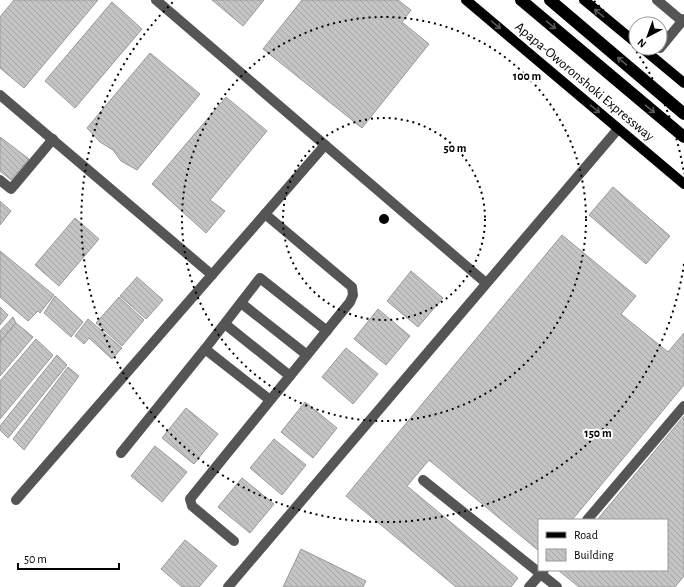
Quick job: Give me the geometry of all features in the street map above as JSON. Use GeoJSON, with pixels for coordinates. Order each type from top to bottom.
{"type":"FeatureCollection","features":[{"type":"Feature","properties":{"kind":"highway","name":"Apapa-Oworonshoki Expressway"},"geometry":{"type":"LineString","coordinates":[[521,0],[684,137]]}},
{"type":"Feature","properties":{"kind":"highway"},"geometry":{"type":"LineString","coordinates":[[550,0],[684,114]]}},
{"type":"Feature","properties":{"kind":"main road","name":"Apapa-Oworonshoki Expressway"},"geometry":{"type":"LineString","coordinates":[[466,0],[684,184]]}},
{"type":"Feature","properties":{"kind":"main road"},"geometry":{"type":"LineString","coordinates":[[584,0],[628,36]]}},
{"type":"Feature","properties":{"kind":"main road"},"geometry":{"type":"LineString","coordinates":[[653,57],[684,82]]}},
{"type":"Feature","properties":{"kind":"street"},"geometry":{"type":"LineString","coordinates":[[156,0],[486,283]]}},
{"type":"Feature","properties":{"kind":"street"},"geometry":{"type":"LineString","coordinates":[[657,0],[683,20],[668,38]]}},
{"type":"Feature","properties":{"kind":"street"},"geometry":{"type":"LineString","coordinates":[[0,95],[212,275]]}},
{"type":"Feature","properties":{"kind":"street"},"geometry":{"type":"LineString","coordinates":[[228,587],[618,129]]}},
{"type":"Feature","properties":{"kind":"street"},"geometry":{"type":"LineString","coordinates":[[0,180],[11,189],[53,139]]}},
{"type":"Feature","properties":{"kind":"street"},"geometry":{"type":"LineString","coordinates":[[16,500],[325,145]]}},
{"type":"Feature","properties":{"kind":"street"},"geometry":{"type":"LineString","coordinates":[[234,541],[192,506],[190,499],[350,302],[353,295],[352,287],[265,214]]}},
{"type":"Feature","properties":{"kind":"street"},"geometry":{"type":"LineString","coordinates":[[121,453],[225,324],[260,278],[326,331]]}},
{"type":"Feature","properties":{"kind":"street"},"geometry":{"type":"LineString","coordinates":[[241,303],[307,355]]}},
{"type":"Feature","properties":{"kind":"street"},"geometry":{"type":"LineString","coordinates":[[225,324],[290,376]]}},
{"type":"Feature","properties":{"kind":"street"},"geometry":{"type":"LineString","coordinates":[[205,349],[270,400]]}},
{"type":"Feature","properties":{"kind":"street"},"geometry":{"type":"LineString","coordinates":[[588,519],[684,406]]}},
{"type":"Feature","properties":{"kind":"street"},"geometry":{"type":"LineString","coordinates":[[423,480],[538,568]]}},
{"type":"Feature","properties":{"kind":"street"},"geometry":{"type":"LineString","coordinates":[[529,587],[543,572],[557,587]]}},
{"type":"Feature","properties":{"kind":"building"},"geometry":{"type":"Polygon","coordinates":[[[14,0],[98,0],[24,88],[0,68],[0,17],[14,0]]]}},
{"type":"Feature","properties":{"kind":"building"},"geometry":{"type":"Polygon","coordinates":[[[212,0],[264,0],[243,26],[212,0]]]}},
{"type":"Feature","properties":{"kind":"building"},"geometry":{"type":"Polygon","coordinates":[[[302,0],[398,0],[411,10],[402,22],[429,44],[362,128],[263,49],[302,0]]]}},
{"type":"Feature","properties":{"kind":"building"},"geometry":{"type":"Polygon","coordinates":[[[112,2],[142,29],[75,108],[45,81],[112,2]]]}},
{"type":"Feature","properties":{"kind":"building"},"geometry":{"type":"Polygon","coordinates":[[[150,53],[200,94],[137,170],[121,161],[113,150],[100,142],[87,128],[150,53]]]}},
{"type":"Feature","properties":{"kind":"building"},"geometry":{"type":"Polygon","coordinates":[[[226,97],[267,131],[210,200],[225,211],[206,233],[152,184],[226,97]]]}},
{"type":"Feature","properties":{"kind":"building"},"geometry":{"type":"Polygon","coordinates":[[[0,137],[29,159],[11,180],[0,171],[0,137]]]}},
{"type":"Feature","properties":{"kind":"building"},"geometry":{"type":"Polygon","coordinates":[[[613,187],[670,236],[646,264],[589,215],[613,187]]]}},
{"type":"Feature","properties":{"kind":"building"},"geometry":{"type":"Polygon","coordinates":[[[0,201],[11,211],[0,225],[0,201]]]}},
{"type":"Feature","properties":{"kind":"building"},"geometry":{"type":"Polygon","coordinates":[[[75,218],[99,239],[59,286],[35,265],[75,218]]]}},
{"type":"Feature","properties":{"kind":"building"},"geometry":{"type":"Polygon","coordinates":[[[562,235],[636,296],[621,314],[668,352],[684,333],[684,385],[573,519],[538,519],[538,550],[429,460],[407,486],[518,578],[511,587],[456,587],[346,496],[562,235]]]}},
{"type":"Feature","properties":{"kind":"building"},"geometry":{"type":"Polygon","coordinates":[[[0,251],[54,295],[40,313],[38,311],[28,321],[0,297],[0,251]]]}},
{"type":"Feature","properties":{"kind":"building"},"geometry":{"type":"Polygon","coordinates":[[[411,271],[443,298],[418,327],[387,301],[411,271]]]}},
{"type":"Feature","properties":{"kind":"building"},"geometry":{"type":"Polygon","coordinates":[[[137,277],[163,300],[146,319],[120,296],[137,277]]]}},
{"type":"Feature","properties":{"kind":"building"},"geometry":{"type":"Polygon","coordinates":[[[55,296],[83,322],[71,337],[44,313],[55,296]]]}},
{"type":"Feature","properties":{"kind":"building"},"geometry":{"type":"Polygon","coordinates":[[[119,297],[144,320],[122,346],[96,323],[119,297]]]}},
{"type":"Feature","properties":{"kind":"building"},"geometry":{"type":"Polygon","coordinates":[[[0,307],[8,315],[0,325],[0,307]]]}},
{"type":"Feature","properties":{"kind":"building"},"geometry":{"type":"Polygon","coordinates":[[[378,309],[410,336],[386,365],[354,339],[378,309]]]}},
{"type":"Feature","properties":{"kind":"building"},"geometry":{"type":"Polygon","coordinates":[[[13,317],[16,323],[0,342],[0,331],[13,317]]]}},
{"type":"Feature","properties":{"kind":"building"},"geometry":{"type":"Polygon","coordinates":[[[88,319],[122,348],[112,359],[89,338],[84,344],[75,336],[88,319]]]}},
{"type":"Feature","properties":{"kind":"building"},"geometry":{"type":"Polygon","coordinates":[[[16,323],[33,337],[0,376],[0,342],[16,323]]]}},
{"type":"Feature","properties":{"kind":"building"},"geometry":{"type":"Polygon","coordinates":[[[36,339],[53,355],[0,419],[0,381],[36,339]]]}},
{"type":"Feature","properties":{"kind":"building"},"geometry":{"type":"Polygon","coordinates":[[[346,348],[378,374],[353,404],[322,377],[346,348]]]}},
{"type":"Feature","properties":{"kind":"building"},"geometry":{"type":"Polygon","coordinates":[[[57,355],[67,365],[8,438],[0,430],[0,426],[57,355]]]}},
{"type":"Feature","properties":{"kind":"building"},"geometry":{"type":"Polygon","coordinates":[[[68,367],[79,376],[24,450],[13,439],[68,367]]]}},
{"type":"Feature","properties":{"kind":"building"},"geometry":{"type":"Polygon","coordinates":[[[305,402],[337,428],[313,458],[281,432],[305,402]]]}},
{"type":"Feature","properties":{"kind":"building"},"geometry":{"type":"Polygon","coordinates":[[[186,408],[218,434],[194,464],[162,438],[186,408]]]}},
{"type":"Feature","properties":{"kind":"building"},"geometry":{"type":"Polygon","coordinates":[[[684,416],[684,576],[675,587],[579,587],[559,571],[668,571],[668,519],[598,519],[684,416]]]}},
{"type":"Feature","properties":{"kind":"building"},"geometry":{"type":"Polygon","coordinates":[[[274,439],[306,465],[282,495],[250,468],[274,439]]]}},
{"type":"Feature","properties":{"kind":"building"},"geometry":{"type":"Polygon","coordinates":[[[155,446],[187,472],[162,502],[131,476],[155,446]]]}},
{"type":"Feature","properties":{"kind":"building"},"geometry":{"type":"Polygon","coordinates":[[[242,478],[274,504],[250,533],[218,507],[242,478]]]}},
{"type":"Feature","properties":{"kind":"building"},"geometry":{"type":"Polygon","coordinates":[[[185,540],[217,566],[199,587],[182,587],[161,569],[185,540]]]}},
{"type":"Feature","properties":{"kind":"building"},"geometry":{"type":"Polygon","coordinates":[[[301,549],[366,581],[363,587],[283,587],[301,549]]]}}]}
